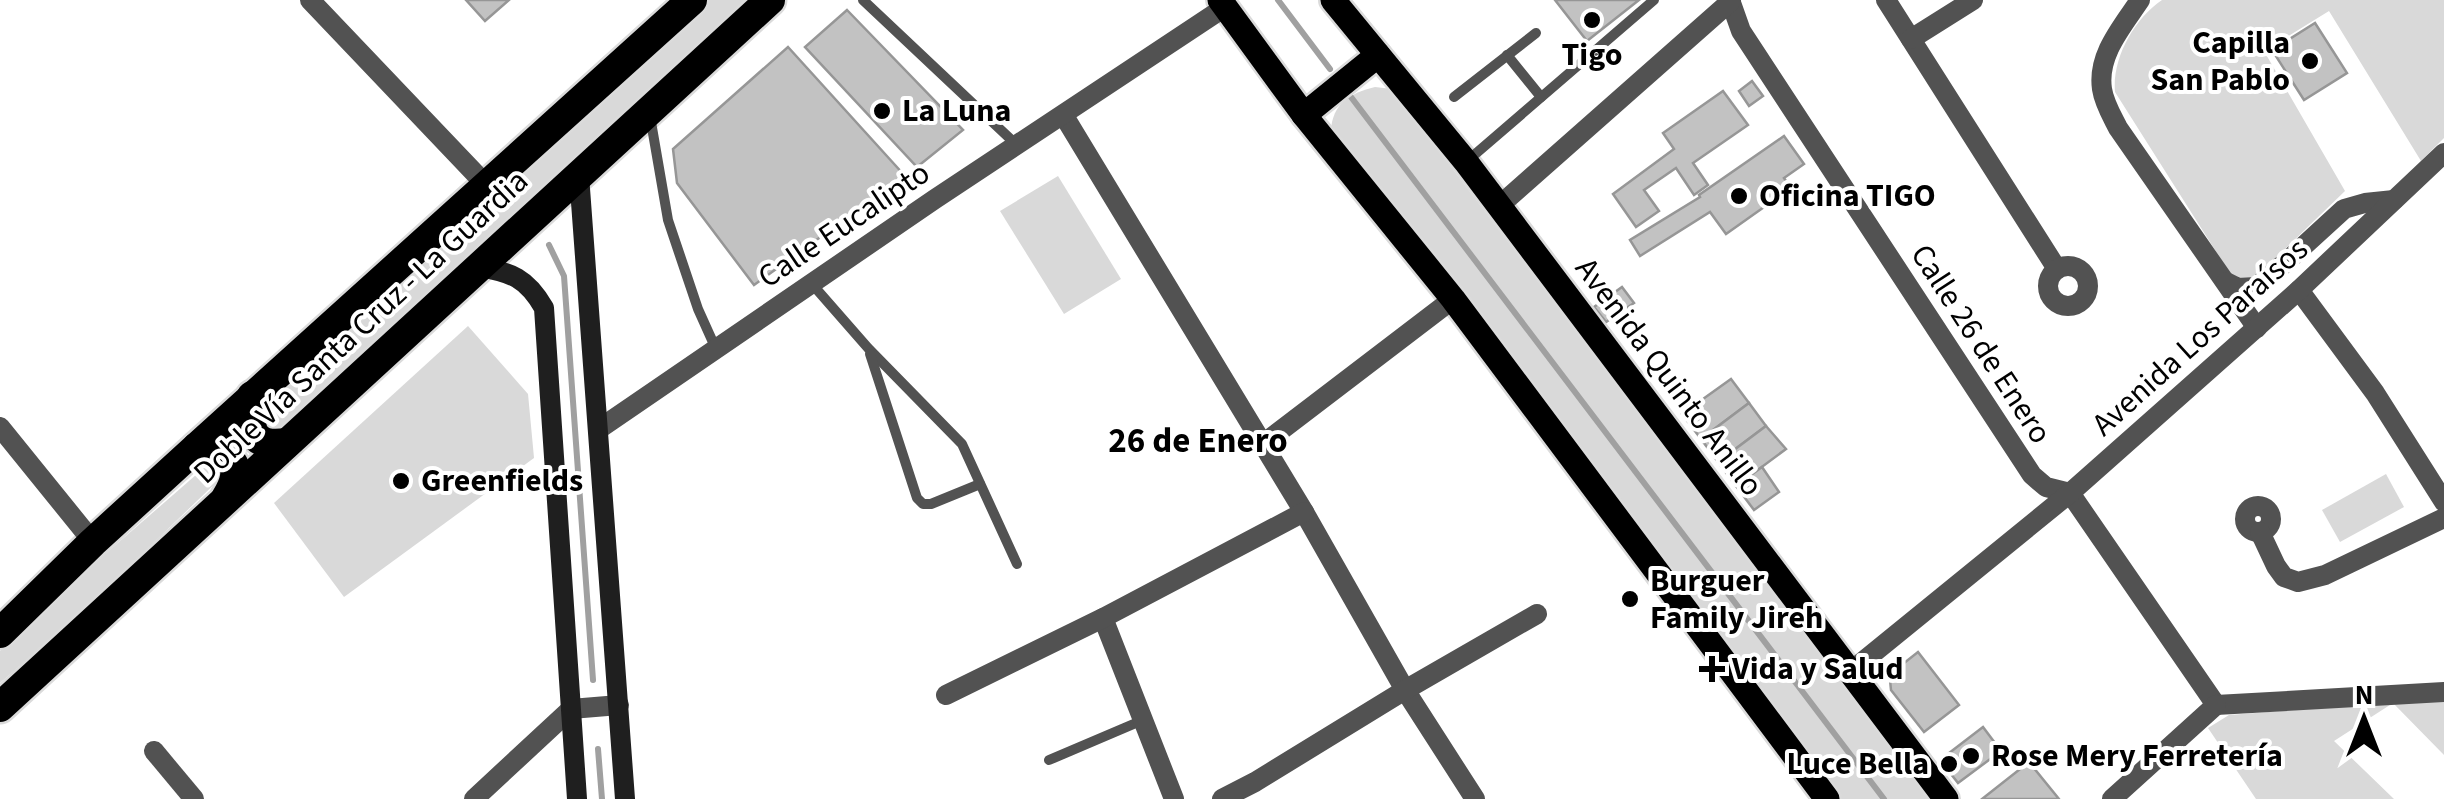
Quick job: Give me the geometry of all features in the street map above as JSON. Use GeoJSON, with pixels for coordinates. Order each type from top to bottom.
{"type":"FeatureCollection","features":[{"type":"Feature","properties":{"kind":"highway","name":"Doble Vía Santa Cruz - La Guardia"},"geometry":{"type":"LineString","coordinates":[[0,633],[196,446],[692,0]]}},
{"type":"Feature","properties":{"kind":"highway","name":"Doble Vía Santa Cruz - La Guardia"},"geometry":{"type":"LineString","coordinates":[[0,707],[770,0]]}},
{"type":"Feature","properties":{"kind":"highway"},"geometry":{"type":"LineString","coordinates":[[252,396],[250,429],[254,436],[271,445],[287,443]]}},
{"type":"Feature","properties":{"kind":"highway"},"geometry":{"type":"LineString","coordinates":[[196,446],[217,450],[230,458],[236,475],[224,500]]}},
{"type":"Feature","properties":{"kind":"main road","name":"Avenida Quinto Anillo"},"geometry":{"type":"LineString","coordinates":[[1333,0],[1500,206],[1946,799]]}},
{"type":"Feature","properties":{"kind":"main road"},"geometry":{"type":"LineString","coordinates":[[1223,4],[1304,114],[1454,299],[1827,799]]}},
{"type":"Feature","properties":{"kind":"main road"},"geometry":{"type":"LineString","coordinates":[[1304,114],[1378,55]]}},
{"type":"Feature","properties":{"kind":"street"},"geometry":{"type":"LineString","coordinates":[[310,0],[488,187]]}},
{"type":"Feature","properties":{"kind":"street"},"geometry":{"type":"LineString","coordinates":[[1883,0],[2056,269]]}},
{"type":"Feature","properties":{"kind":"street"},"geometry":{"type":"LineString","coordinates":[[1911,39],[1973,0]]}},
{"type":"Feature","properties":{"kind":"street"},"geometry":{"type":"LineString","coordinates":[[2140,0],[2105,54],[2101,86],[2105,101],[2118,128],[2257,328]]}},
{"type":"Feature","properties":{"kind":"street"},"geometry":{"type":"LineString","coordinates":[[1500,206],[1731,1]]}},
{"type":"Feature","properties":{"kind":"street","name":"Calle 26 de Enero"},"geometry":{"type":"LineString","coordinates":[[1731,1],[1741,31],[2032,476],[2046,487],[2070,493],[2216,704]]}},
{"type":"Feature","properties":{"kind":"street","name":"Calle Eucalipto"},"geometry":{"type":"LineString","coordinates":[[599,429],[1064,116],[1223,4]]}},
{"type":"Feature","properties":{"kind":"street"},"geometry":{"type":"LineString","coordinates":[[1064,116],[1475,799]]}},
{"type":"Feature","properties":{"kind":"street","name":"Avenida Los Paraísos"},"geometry":{"type":"LineString","coordinates":[[1850,672],[2070,493],[2299,290],[2444,152]]}},
{"type":"Feature","properties":{"kind":"street"},"geometry":{"type":"LineString","coordinates":[[579,174],[625,799]]}},
{"type":"Feature","properties":{"kind":"street"},"geometry":{"type":"LineString","coordinates":[[2226,282],[2238,288],[2256,287],[2344,209],[2394,200]]}},
{"type":"Feature","properties":{"kind":"street"},"geometry":{"type":"LineString","coordinates":[[478,267],[505,271],[518,278],[544,308],[577,799]]}},
{"type":"Feature","properties":{"kind":"street"},"geometry":{"type":"LineString","coordinates":[[2299,290],[2375,394],[2444,502]]}},
{"type":"Feature","properties":{"kind":"street"},"geometry":{"type":"LineString","coordinates":[[1262,444],[1454,299]]}},
{"type":"Feature","properties":{"kind":"street"},"geometry":{"type":"LineString","coordinates":[[0,426],[93,542]]}},
{"type":"Feature","properties":{"kind":"street"},"geometry":{"type":"LineString","coordinates":[[946,695],[1304,512]]}},
{"type":"Feature","properties":{"kind":"street"},"geometry":{"type":"LineString","coordinates":[[2260,532],[2284,577],[2298,582],[2325,574],[2444,518]]}},
{"type":"Feature","properties":{"kind":"street"},"geometry":{"type":"LineString","coordinates":[[1222,799],[1259,791],[1406,690],[1537,614]]}},
{"type":"Feature","properties":{"kind":"street"},"geometry":{"type":"LineString","coordinates":[[1103,618],[1174,799]]}},
{"type":"Feature","properties":{"kind":"street"},"geometry":{"type":"LineString","coordinates":[[2112,799],[2216,704],[2444,692]]}},
{"type":"Feature","properties":{"kind":"street"},"geometry":{"type":"LineString","coordinates":[[474,799],[571,710],[619,705]]}},
{"type":"Feature","properties":{"kind":"street"},"geometry":{"type":"LineString","coordinates":[[154,751],[194,799]]}},
{"type":"Feature","properties":{"kind":"lane"},"geometry":{"type":"LineString","coordinates":[[863,0],[1018,146]]}},
{"type":"Feature","properties":{"kind":"lane"},"geometry":{"type":"LineString","coordinates":[[1466,162],[1654,0]]}},
{"type":"Feature","properties":{"kind":"lane"},"geometry":{"type":"LineString","coordinates":[[1454,97],[1536,33]]}},
{"type":"Feature","properties":{"kind":"lane"},"geometry":{"type":"LineString","coordinates":[[1507,55],[1542,97]]}},
{"type":"Feature","properties":{"kind":"lane"},"geometry":{"type":"LineString","coordinates":[[648,110],[668,220],[716,349]]}},
{"type":"Feature","properties":{"kind":"lane"},"geometry":{"type":"LineString","coordinates":[[812,283],[868,348],[962,444],[1017,564]]}},
{"type":"Feature","properties":{"kind":"lane"},"geometry":{"type":"LineString","coordinates":[[868,348],[917,498],[930,504],[980,484]]}},
{"type":"Feature","properties":{"kind":"lane"},"geometry":{"type":"LineString","coordinates":[[1050,760],[1144,720]]}},
{"type":"Feature","properties":{"kind":"shaded area"},"geometry":{"type":"Polygon","coordinates":[[[704,0],[745,0],[280,432],[259,427],[265,405],[704,0]]]}},
{"type":"Feature","properties":{"kind":"shaded area"},"geometry":{"type":"Polygon","coordinates":[[[2162,0],[2444,0],[2444,138],[2421,161],[2329,11],[2264,51],[2345,191],[2256,277],[2235,276],[2115,92],[2117,66],[2127,40],[2142,18],[2162,0]]]}},
{"type":"Feature","properties":{"kind":"shaded area"},"geometry":{"type":"Polygon","coordinates":[[[1375,87],[1392,89],[1931,799],[1839,799],[1331,131],[1335,114],[1344,101],[1375,87]]]}},
{"type":"Feature","properties":{"kind":"shaded area"},"geometry":{"type":"Polygon","coordinates":[[[1058,176],[1121,279],[1064,314],[1000,211],[1058,176]]]}},
{"type":"Feature","properties":{"kind":"shaded area","name":"Greenfields"},"geometry":{"type":"Polygon","coordinates":[[[468,326],[528,394],[534,458],[344,597],[274,503],[468,326]]]}},
{"type":"Feature","properties":{"kind":"shaded area"},"geometry":{"type":"Polygon","coordinates":[[[212,461],[225,474],[87,607],[0,683],[0,651],[212,461]]]}},
{"type":"Feature","properties":{"kind":"shaded area"},"geometry":{"type":"Polygon","coordinates":[[[2386,474],[2404,507],[2340,542],[2322,510],[2386,474]]]}},
{"type":"Feature","properties":{"kind":"shaded area"},"geometry":{"type":"Polygon","coordinates":[[[2444,699],[2444,755],[2393,703],[2334,741],[2394,799],[2256,799],[2208,728],[2229,715],[2444,699]]]}},
{"type":"Feature","properties":{"kind":"building"},"geometry":{"type":"Polygon","coordinates":[[[466,0],[509,0],[485,21],[466,0]]]}},
{"type":"Feature","properties":{"kind":"building","name":"Tigo"},"geometry":{"type":"Polygon","coordinates":[[[1555,0],[1639,0],[1587,41],[1555,0]]]}},
{"type":"Feature","properties":{"kind":"building","name":"La Luna"},"geometry":{"type":"Polygon","coordinates":[[[847,10],[963,130],[917,167],[805,47],[847,10]]]}},
{"type":"Feature","properties":{"kind":"building","name":"Capilla San Pablo"},"geometry":{"type":"Polygon","coordinates":[[[2315,23],[2347,73],[2304,100],[2272,50],[2315,23]]]}},
{"type":"Feature","properties":{"kind":"building"},"geometry":{"type":"Polygon","coordinates":[[[788,47],[905,176],[754,285],[677,183],[673,149],[788,47]]]}},
{"type":"Feature","properties":{"kind":"building"},"geometry":{"type":"Polygon","coordinates":[[[1752,81],[1763,96],[1749,106],[1739,91],[1752,81]]]}},
{"type":"Feature","properties":{"kind":"building","name":"Oficina TIGO"},"geometry":{"type":"Polygon","coordinates":[[[1723,91],[1748,125],[1693,163],[1708,185],[1694,195],[1676,168],[1644,190],[1659,211],[1636,227],[1613,194],[1674,149],[1663,133],[1723,91]]]}},
{"type":"Feature","properties":{"kind":"building","name":"Oficina TIGO"},"geometry":{"type":"Polygon","coordinates":[[[1784,136],[1804,164],[1784,178],[1791,188],[1726,234],[1710,212],[1640,256],[1630,240],[1700,197],[1784,136]]]}},
{"type":"Feature","properties":{"kind":"building"},"geometry":{"type":"Polygon","coordinates":[[[1622,287],[1634,303],[1606,322],[1594,307],[1622,287]]]}},
{"type":"Feature","properties":{"kind":"building"},"geometry":{"type":"Polygon","coordinates":[[[1731,379],[1749,403],[1701,439],[1682,414],[1731,379]]]}},
{"type":"Feature","properties":{"kind":"building"},"geometry":{"type":"Polygon","coordinates":[[[1749,403],[1766,426],[1718,462],[1701,439],[1749,403]]]}},
{"type":"Feature","properties":{"kind":"building"},"geometry":{"type":"Polygon","coordinates":[[[1766,426],[1786,449],[1736,486],[1718,462],[1766,426]]]}},
{"type":"Feature","properties":{"kind":"building"},"geometry":{"type":"Polygon","coordinates":[[[1762,467],[1779,492],[1754,510],[1736,486],[1762,467]]]}},
{"type":"Feature","properties":{"kind":"building"},"geometry":{"type":"Polygon","coordinates":[[[1918,652],[1959,705],[1924,732],[1891,690],[1890,680],[1894,671],[1918,652]]]}},
{"type":"Feature","properties":{"kind":"building","name":"Rose Mery Ferretería"},"geometry":{"type":"Polygon","coordinates":[[[1983,727],[2001,751],[1958,783],[1940,760],[1983,727]]]}},
{"type":"Feature","properties":{"kind":"building"},"geometry":{"type":"Polygon","coordinates":[[[2029,762],[2059,799],[1982,799],[2029,762]]]}},
{"type":"Feature","properties":{"kind":"waterway"},"geometry":{"type":"LineString","coordinates":[[1278,0],[1330,69]]}},
{"type":"Feature","properties":{"kind":"waterway"},"geometry":{"type":"LineString","coordinates":[[1351,97],[1884,799]]}},
{"type":"Feature","properties":{"kind":"waterway"},"geometry":{"type":"LineString","coordinates":[[549,245],[564,276],[593,680]]}},
{"type":"Feature","properties":{"kind":"waterway"},"geometry":{"type":"LineString","coordinates":[[598,749],[602,799]]}},
{"type":"Feature","properties":{"kind":"place","name":"Tigo"},"geometry":{"type":"Point","coordinates":[1592,20]}},
{"type":"Feature","properties":{"kind":"place","name":"Capilla San Pablo"},"geometry":{"type":"Point","coordinates":[2310,61]}},
{"type":"Feature","properties":{"kind":"place","name":"La Luna"},"geometry":{"type":"Point","coordinates":[882,111]}},
{"type":"Feature","properties":{"kind":"place","name":"Oficina TIGO"},"geometry":{"type":"Point","coordinates":[1739,196]}},
{"type":"Feature","properties":{"kind":"place","name":"Greenfields"},"geometry":{"type":"Point","coordinates":[401,481]}},
{"type":"Feature","properties":{"kind":"place","name":"Burguer Family Jireh"},"geometry":{"type":"Point","coordinates":[1630,599]}},
{"type":"Feature","properties":{"kind":"place","name":"Vida y Salud"},"geometry":{"type":"Point","coordinates":[1712,669]}},
{"type":"Feature","properties":{"kind":"place","name":"Rose Mery Ferretería"},"geometry":{"type":"Point","coordinates":[1971,756]}},
{"type":"Feature","properties":{"kind":"place","name":"Luce Bella"},"geometry":{"type":"Point","coordinates":[1949,764]}},
{"type":"Feature","properties":{"kind":"district","name":"26 de Enero"},"geometry":{"type":"Point","coordinates":[1198,441]}}]}
